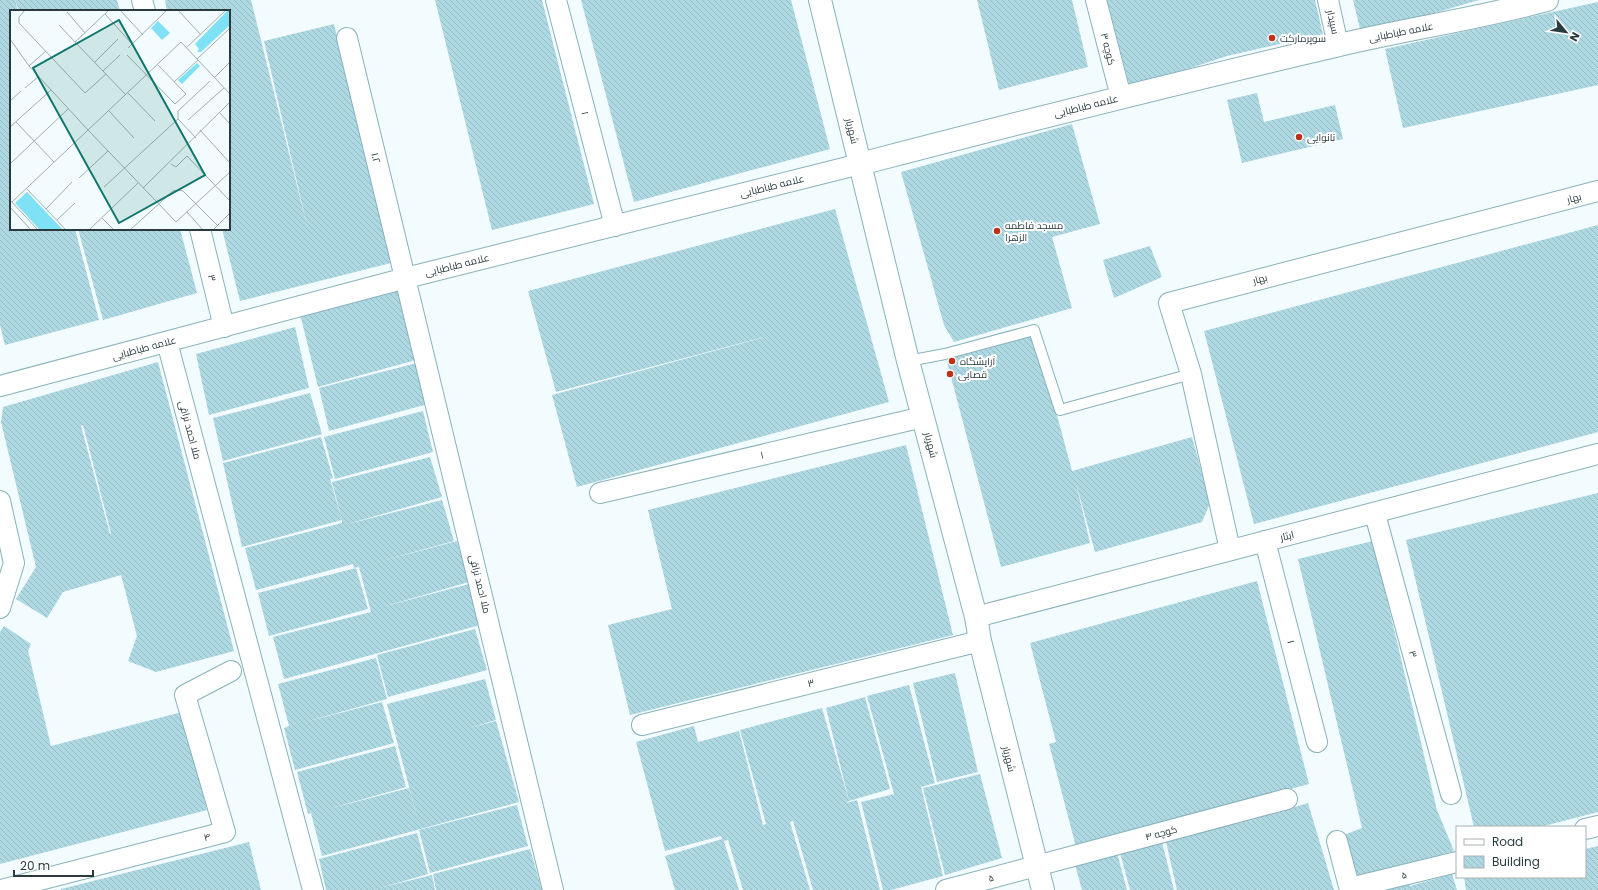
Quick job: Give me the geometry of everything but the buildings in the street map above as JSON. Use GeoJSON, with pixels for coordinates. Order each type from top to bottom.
{"type":"FeatureCollection","features":[{"type":"Feature","properties":{"kind":"main road","name":"شهریار"},"geometry":{"type":"LineString","coordinates":[[820,0],[908,361],[976,617],[980,641],[1043,890]]}},
{"type":"Feature","properties":{"kind":"main road","name":"علامه طباطبایی"},"geometry":{"type":"LineString","coordinates":[[860,164],[1120,98],[1338,45],[1504,6],[1546,0]]}},
{"type":"Feature","properties":{"kind":"street"},"geometry":{"type":"LineString","coordinates":[[142,0],[145,10]]}},
{"type":"Feature","properties":{"kind":"street","name":"۱"},"geometry":{"type":"LineString","coordinates":[[556,0],[615,226]]}},
{"type":"Feature","properties":{"kind":"street","name":"کوچه ۳"},"geometry":{"type":"LineString","coordinates":[[1096,0],[1120,98]]}},
{"type":"Feature","properties":{"kind":"street","name":"سپیدار"},"geometry":{"type":"LineString","coordinates":[[1328,0],[1338,45]]}},
{"type":"Feature","properties":{"kind":"street","name":"۱.۲"},"geometry":{"type":"LineString","coordinates":[[347,38],[406,278]]}},
{"type":"Feature","properties":{"kind":"street","name":"علامه طباطبایی"},"geometry":{"type":"LineString","coordinates":[[0,386],[406,278],[860,164]]}},
{"type":"Feature","properties":{"kind":"street","name":"بهار"},"geometry":{"type":"LineString","coordinates":[[1230,550],[1191,374],[1169,303],[1598,191]]}},
{"type":"Feature","properties":{"kind":"street","name":"۳"},"geometry":{"type":"LineString","coordinates":[[200,230],[224,327]]}},
{"type":"Feature","properties":{"kind":"street","name":"ملا احمد نراقی"},"geometry":{"type":"LineString","coordinates":[[406,278],[554,890]]}},
{"type":"Feature","properties":{"kind":"street","name":"ملا احمد نراقی"},"geometry":{"type":"LineString","coordinates":[[167,342],[313,890]]}},
{"type":"Feature","properties":{"kind":"street","name":"۱"},"geometry":{"type":"LineString","coordinates":[[600,493],[923,417]]}},
{"type":"Feature","properties":{"kind":"street","name":"ایثار"},"geometry":{"type":"LineString","coordinates":[[976,617],[1230,550],[1375,514],[1598,454]]}},
{"type":"Feature","properties":{"kind":"street"},"geometry":{"type":"LineString","coordinates":[[0,608],[14,563],[1,512]]}},
{"type":"Feature","properties":{"kind":"street","name":"۳"},"geometry":{"type":"LineString","coordinates":[[1375,514],[1451,794]]}},
{"type":"Feature","properties":{"kind":"street","name":"۱"},"geometry":{"type":"LineString","coordinates":[[1266,541],[1317,742]]}},
{"type":"Feature","properties":{"kind":"street","name":"۳"},"geometry":{"type":"LineString","coordinates":[[642,725],[980,641]]}},
{"type":"Feature","properties":{"kind":"street","name":"۴"},"geometry":{"type":"LineString","coordinates":[[0,890],[225,832],[185,695],[231,671]]}},
{"type":"Feature","properties":{"kind":"street","name":"کوچه ۴"},"geometry":{"type":"LineString","coordinates":[[1036,866],[1287,799]]}},
{"type":"Feature","properties":{"kind":"street"},"geometry":{"type":"LineString","coordinates":[[1586,830],[1598,826]]}},
{"type":"Feature","properties":{"kind":"street"},"geometry":{"type":"LineString","coordinates":[[1338,842],[1350,889]]}},
{"type":"Feature","properties":{"kind":"street","name":"۵"},"geometry":{"type":"LineString","coordinates":[[1350,889],[1456,862]]}},
{"type":"Feature","properties":{"kind":"street","name":"۵"},"geometry":{"type":"LineString","coordinates":[[946,890],[1036,866]]}},
{"type":"Feature","properties":{"kind":"lane"},"geometry":{"type":"LineString","coordinates":[[908,361],[945,354],[1034,330],[1060,410],[1191,374]]}},
{"type":"Feature","properties":{"kind":"place","name":"سوپرمارکت"},"geometry":{"type":"Point","coordinates":[1272,38]}},
{"type":"Feature","properties":{"kind":"place","name":"نانوایی"},"geometry":{"type":"Point","coordinates":[1299,137]}},
{"type":"Feature","properties":{"kind":"place","name":"مسجد فاطمه الزهرا"},"geometry":{"type":"Point","coordinates":[997,231]}},
{"type":"Feature","properties":{"kind":"place","name":"آرایشگاه"},"geometry":{"type":"Point","coordinates":[952,361]}},
{"type":"Feature","properties":{"kind":"place","name":"قصابی"},"geometry":{"type":"Point","coordinates":[950,374]}}]}
